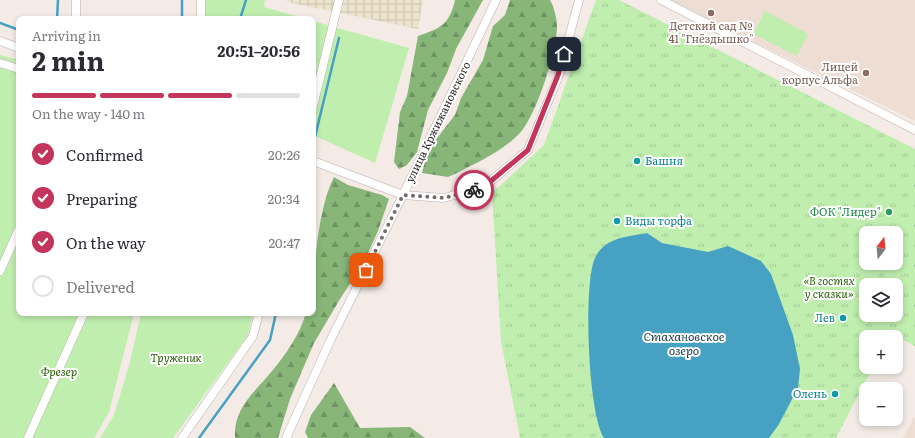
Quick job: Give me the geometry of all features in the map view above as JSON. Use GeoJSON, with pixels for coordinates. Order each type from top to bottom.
{"type":"FeatureCollection","features":[{"type":"Feature","properties":{"kind":"street"},"geometry":{"type":"LineString","coordinates":[[76,0],[76,16]]}},
{"type":"Feature","properties":{"kind":"street"},"geometry":{"type":"LineString","coordinates":[[201,0],[201,16]]}},
{"type":"Feature","properties":{"kind":"street"},"geometry":{"type":"LineString","coordinates":[[316,94],[339,0]]}},
{"type":"Feature","properties":{"kind":"street","name":"улица Кржижановского"},"geometry":{"type":"LineString","coordinates":[[286,438],[330,341],[403,195],[496,0]]}},
{"type":"Feature","properties":{"kind":"street"},"geometry":{"type":"LineString","coordinates":[[316,162],[403,195],[444,198],[485,186],[528,150],[558,75],[579,0]]}},
{"type":"Feature","properties":{"kind":"street"},"geometry":{"type":"LineString","coordinates":[[661,0],[915,130]]}},
{"type":"Feature","properties":{"kind":"street"},"geometry":{"type":"LineString","coordinates":[[0,41],[16,47]]}},
{"type":"Feature","properties":{"kind":"street"},"geometry":{"type":"LineString","coordinates":[[0,62],[16,68]]}},
{"type":"Feature","properties":{"kind":"street"},"geometry":{"type":"LineString","coordinates":[[0,271],[16,236]]}},
{"type":"Feature","properties":{"kind":"street"},"geometry":{"type":"LineString","coordinates":[[28,438],[83,316]]}},
{"type":"Feature","properties":{"kind":"street"},"geometry":{"type":"LineString","coordinates":[[182,438],[253,336],[258,316]]}},
{"type":"Feature","properties":{"kind":"shaded area"},"geometry":{"type":"Polygon","coordinates":[[[287,0],[423,0],[418,29],[287,2],[287,0]]]}},
{"type":"Feature","properties":{"kind":"shaded area","name":"Лицей корпус Альфа"},"geometry":{"type":"Polygon","coordinates":[[[670,0],[915,0],[915,121],[720,25],[670,0]]]}},
{"type":"Feature","properties":{"kind":"shaded area"},"geometry":{"type":"Polygon","coordinates":[[[915,416],[915,438],[903,438],[915,416]]]}},
{"type":"Feature","properties":{"kind":"green space"},"geometry":{"type":"Polygon","coordinates":[[[198,0],[265,0],[264,7],[296,16],[198,16],[198,0]]]}},
{"type":"Feature","properties":{"kind":"green space"},"geometry":{"type":"Polygon","coordinates":[[[455,0],[483,0],[456,49],[447,73],[428,110],[417,152],[407,165],[399,169],[394,162],[400,112],[407,96],[418,36],[433,31],[443,24],[450,15],[455,0]]]}},
{"type":"Feature","properties":{"kind":"green space"},"geometry":{"type":"Polygon","coordinates":[[[510,0],[550,0],[556,17],[556,37],[549,67],[538,99],[526,126],[505,146],[481,161],[455,174],[448,177],[422,173],[426,157],[434,142],[455,115],[461,98],[483,60],[493,26],[505,15],[510,0]]]}},
{"type":"Feature","properties":{"kind":"green space","name":"«В гостях у сказки»"},"geometry":{"type":"Polygon","coordinates":[[[596,0],[619,0],[915,149],[915,346],[903,340],[903,330],[859,330],[859,374],[869,374],[865,382],[859,382],[859,394],[836,438],[520,438],[501,341],[492,193],[544,145],[596,0]]]}},
{"type":"Feature","properties":{"kind":"green space"},"geometry":{"type":"Polygon","coordinates":[[[765,11],[808,34],[797,56],[753,34],[765,11]]]}},
{"type":"Feature","properties":{"kind":"green space"},"geometry":{"type":"Polygon","coordinates":[[[316,22],[409,48],[375,163],[316,136],[316,22]]]}},
{"type":"Feature","properties":{"kind":"green space","name":"Фрезер"},"geometry":{"type":"Polygon","coordinates":[[[0,55],[16,59],[16,316],[133,316],[109,412],[94,438],[0,438],[0,55]]]}},
{"type":"Feature","properties":{"kind":"green space"},"geometry":{"type":"Polygon","coordinates":[[[334,177],[348,185],[382,195],[389,199],[378,231],[364,262],[314,343],[290,399],[278,438],[235,438],[235,427],[241,409],[246,401],[287,351],[300,329],[305,316],[316,316],[316,253],[320,225],[328,191],[334,177]]]}},
{"type":"Feature","properties":{"kind":"green space","name":"Труженик"},"geometry":{"type":"Polygon","coordinates":[[[140,316],[252,316],[248,335],[173,438],[100,438],[114,415],[130,362],[140,316]]]}},
{"type":"Feature","properties":{"kind":"green space"},"geometry":{"type":"Polygon","coordinates":[[[334,383],[360,428],[410,427],[425,438],[308,438],[305,432],[311,415],[334,383]]]}},
{"type":"Feature","properties":{"kind":"water","name":"Стахановское озеро"},"geometry":{"type":"Polygon","coordinates":[[[647,233],[662,243],[708,252],[728,246],[761,261],[771,274],[793,335],[800,369],[798,388],[779,424],[769,438],[604,438],[594,404],[591,378],[588,320],[591,272],[595,258],[599,251],[605,246],[617,239],[647,233]]]}},
{"type":"Feature","properties":{"kind":"waterway"},"geometry":{"type":"LineString","coordinates":[[57,16],[58,0]]}},
{"type":"Feature","properties":{"kind":"waterway"},"geometry":{"type":"LineString","coordinates":[[182,0],[182,16]]}},
{"type":"Feature","properties":{"kind":"waterway"},"geometry":{"type":"LineString","coordinates":[[241,16],[246,0]]}},
{"type":"Feature","properties":{"kind":"waterway"},"geometry":{"type":"LineString","coordinates":[[0,23],[16,29]]}},
{"type":"Feature","properties":{"kind":"waterway"},"geometry":{"type":"LineString","coordinates":[[316,133],[339,38]]}},
{"type":"Feature","properties":{"kind":"waterway"},"geometry":{"type":"LineString","coordinates":[[199,438],[270,340],[275,316]]}},
{"type":"Feature","properties":{"kind":"way so far"},"geometry":{"type":"LineString","coordinates":[[366,270],[403,195],[444,198],[474,190]]}},
{"type":"Feature","properties":{"kind":"place","name":"Детский сад № 41 \"Гнёздышко\""},"geometry":{"type":"Point","coordinates":[711,13]}},
{"type":"Feature","properties":{"kind":"place","name":"Лицей корпус Альфа"},"geometry":{"type":"Point","coordinates":[866,73]}},
{"type":"Feature","properties":{"kind":"place","name":"Башня"},"geometry":{"type":"Point","coordinates":[637,161]}},
{"type":"Feature","properties":{"kind":"place","name":"ФОК \"Лидер\""},"geometry":{"type":"Point","coordinates":[889,212]}},
{"type":"Feature","properties":{"kind":"place","name":"Виды торфа"},"geometry":{"type":"Point","coordinates":[617,221]}},
{"type":"Feature","properties":{"kind":"place","name":"Лев"},"geometry":{"type":"Point","coordinates":[843,318]}},
{"type":"Feature","properties":{"kind":"place","name":"Олень"},"geometry":{"type":"Point","coordinates":[835,394]}},
{"type":"Feature","properties":{"kind":"route"},"geometry":{"type":"LineString","coordinates":[[474,190],[485,186],[528,150],[558,75],[564,54]]}}]}
